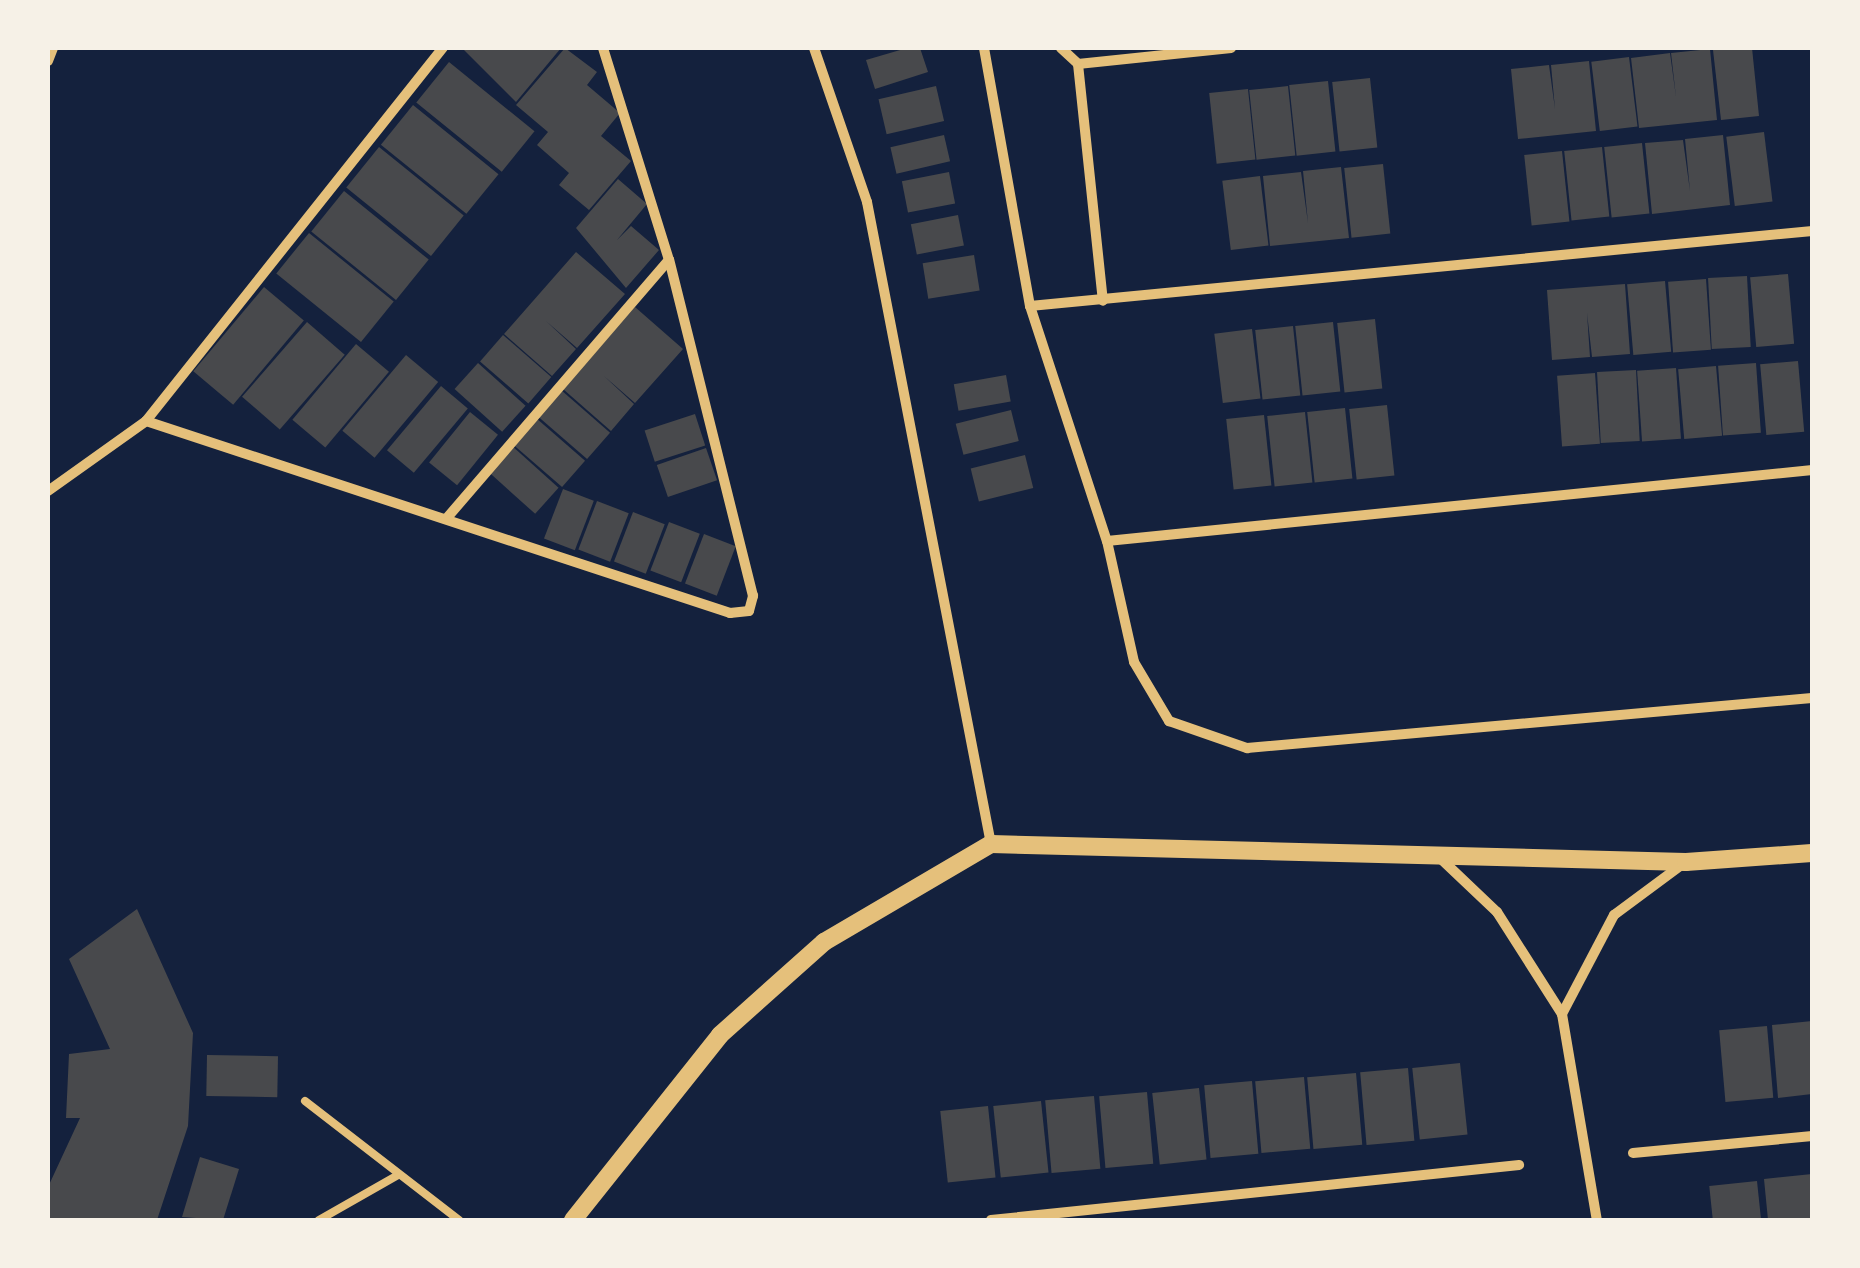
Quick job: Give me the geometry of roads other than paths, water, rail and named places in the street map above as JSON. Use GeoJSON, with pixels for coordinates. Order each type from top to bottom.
{"type":"FeatureCollection","features":[{"type":"Feature","properties":{"kind":"street"},"geometry":{"type":"LineString","coordinates":[[48,61],[52,48]]}},
{"type":"Feature","properties":{"kind":"street"},"geometry":{"type":"LineString","coordinates":[[48,491],[146,422],[443,48]]}},
{"type":"Feature","properties":{"kind":"street"},"geometry":{"type":"LineString","coordinates":[[146,422],[730,613],[749,611],[753,596],[670,260],[603,48]]}},
{"type":"Feature","properties":{"kind":"street"},"geometry":{"type":"LineString","coordinates":[[814,48],[867,202],[991,844]]}},
{"type":"Feature","properties":{"kind":"street"},"geometry":{"type":"LineString","coordinates":[[984,48],[1030,306],[1107,541],[1148,695],[1200,739],[1247,748],[1812,698]]}},
{"type":"Feature","properties":{"kind":"street"},"geometry":{"type":"LineString","coordinates":[[1061,48],[1078,64],[1103,302]]}},
{"type":"Feature","properties":{"kind":"street"},"geometry":{"type":"LineString","coordinates":[[1078,64],[1230,48]]}},
{"type":"Feature","properties":{"kind":"street"},"geometry":{"type":"LineString","coordinates":[[1030,306],[1812,231]]}},
{"type":"Feature","properties":{"kind":"street"},"geometry":{"type":"LineString","coordinates":[[446,518],[670,260]]}},
{"type":"Feature","properties":{"kind":"street"},"geometry":{"type":"LineString","coordinates":[[1107,541],[1812,470]]}},
{"type":"Feature","properties":{"kind":"street"},"geometry":{"type":"LineString","coordinates":[[573,1220],[720,1035],[824,942],[991,844],[1686,862],[1812,854]]}},
{"type":"Feature","properties":{"kind":"street"},"geometry":{"type":"LineString","coordinates":[[1438,856],[1497,912],[1562,1014],[1597,1220]]}},
{"type":"Feature","properties":{"kind":"street"},"geometry":{"type":"LineString","coordinates":[[1562,1014],[1614,914],[1686,862]]}},
{"type":"Feature","properties":{"kind":"street"},"geometry":{"type":"LineString","coordinates":[[1632,1153],[1812,1136]]}},
{"type":"Feature","properties":{"kind":"street"},"geometry":{"type":"LineString","coordinates":[[991,1220],[1074,1217],[1518,1165]]}},
{"type":"Feature","properties":{"kind":"lane"},"geometry":{"type":"LineString","coordinates":[[305,1101],[459,1220]]}},
{"type":"Feature","properties":{"kind":"lane"},"geometry":{"type":"LineString","coordinates":[[319,1220],[398,1175]]}}]}
